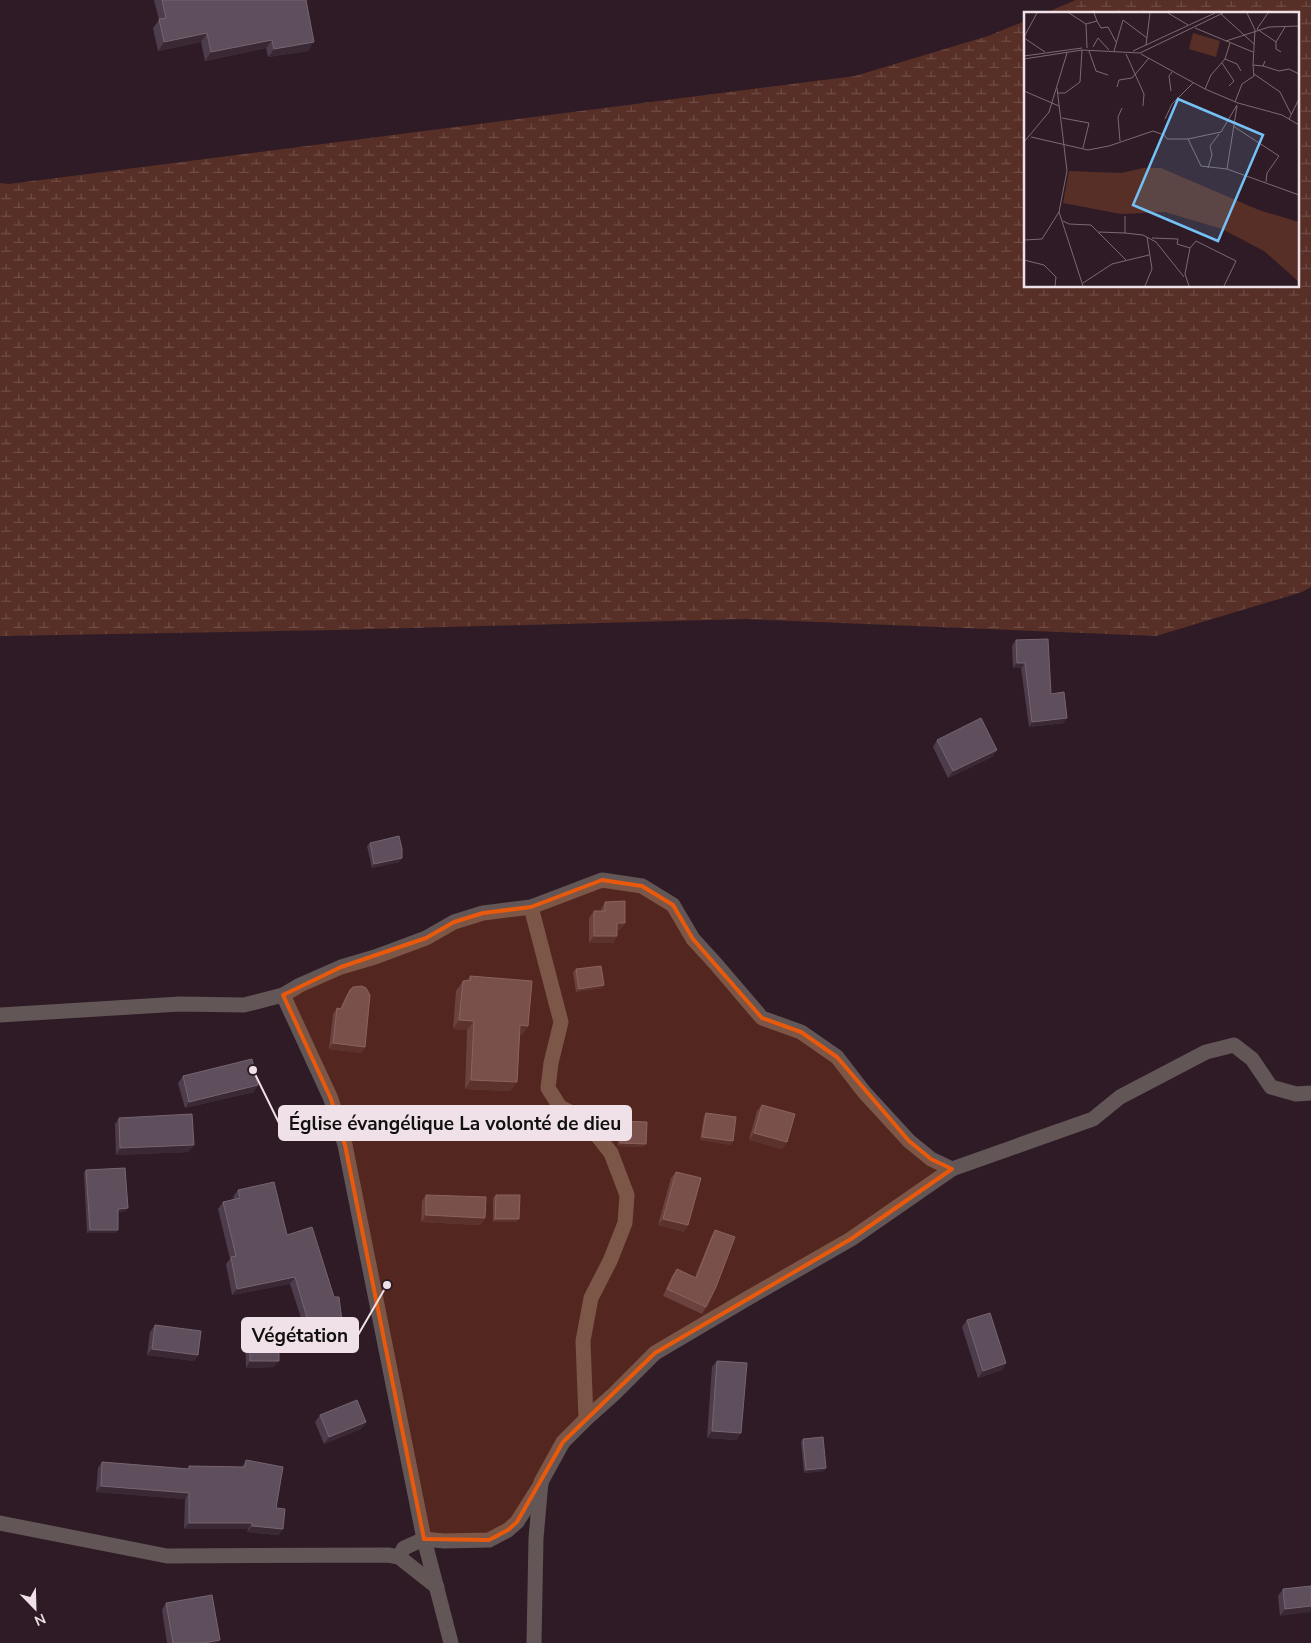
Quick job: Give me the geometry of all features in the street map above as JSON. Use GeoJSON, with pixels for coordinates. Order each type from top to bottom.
{"type":"FeatureCollection","features":[{"type":"Feature","properties":{"kind":"street"},"geometry":{"type":"LineString","coordinates":[[0,1015],[180,1004],[244,1005],[283,995],[300,985],[341,967],[426,938],[454,922],[483,913],[531,908],[602,880],[642,886],[673,905],[693,939],[716,963],[762,1018],[801,1032],[837,1057],[864,1092],[909,1141],[931,1159],[952,1168]]}},
{"type":"Feature","properties":{"kind":"street"},"geometry":{"type":"LineString","coordinates":[[531,908],[561,1022],[550,1063],[548,1088],[560,1107],[585,1120],[611,1152],[627,1195],[625,1223],[610,1261],[590,1298],[583,1341],[586,1418]]}},
{"type":"Feature","properties":{"kind":"street"},"geometry":{"type":"LineString","coordinates":[[283,995],[331,1099],[345,1145],[424,1540],[451,1643]]}},
{"type":"Feature","properties":{"kind":"street"},"geometry":{"type":"LineString","coordinates":[[399,1557],[404,1548],[424,1540],[489,1540],[508,1530],[517,1522],[542,1482],[563,1442],[586,1418],[656,1354],[851,1239],[952,1168],[1093,1119],[1120,1098],[1137,1088],[1206,1052],[1234,1045],[1252,1059],[1271,1087],[1296,1094],[1311,1092]]}},
{"type":"Feature","properties":{"kind":"street"},"geometry":{"type":"LineString","coordinates":[[534,1643],[536,1538],[542,1482]]}},
{"type":"Feature","properties":{"kind":"street"},"geometry":{"type":"LineString","coordinates":[[0,1523],[167,1556],[388,1555],[399,1557],[437,1587]]}},
{"type":"Feature","properties":{"kind":"highlighted area"},"geometry":{"type":"Polygon","coordinates":[[[602,880],[642,886],[673,905],[693,939],[762,1018],[801,1032],[837,1057],[909,1141],[931,1159],[952,1169],[851,1239],[655,1353],[563,1442],[517,1522],[508,1530],[489,1540],[424,1539],[345,1145],[331,1099],[283,995],[341,967],[426,938],[454,922],[483,913],[531,907],[602,880]]]}},
{"type":"Feature","properties":{"kind":"green space"},"geometry":{"type":"Polygon","coordinates":[[[1076,0],[1311,0],[1311,587],[1302,592],[1156,636],[745,619],[337,630],[0,636],[0,183],[9,184],[855,76],[988,36],[1024,21],[1024,288],[1298,288],[1298,12],[1048,12],[1076,0]]]}},
{"type":"Feature","properties":{"kind":"building"},"geometry":{"type":"Polygon","coordinates":[[[162,0],[306,0],[314,42],[274,49],[272,40],[211,52],[207,33],[164,42],[159,19],[166,18],[162,0]]]}},
{"type":"Feature","properties":{"kind":"building"},"geometry":{"type":"Polygon","coordinates":[[[1048,639],[1051,694],[1064,692],[1067,718],[1032,722],[1025,663],[1017,663],[1016,640],[1048,639]]]}},
{"type":"Feature","properties":{"kind":"building"},"geometry":{"type":"Polygon","coordinates":[[[981,718],[997,750],[953,771],[937,740],[981,718]]]}},
{"type":"Feature","properties":{"kind":"building"},"geometry":{"type":"Polygon","coordinates":[[[399,836],[402,858],[374,864],[370,843],[399,836]]]}},
{"type":"Feature","properties":{"kind":"building"},"geometry":{"type":"Polygon","coordinates":[[[625,901],[625,923],[617,923],[617,936],[594,936],[594,911],[605,911],[605,902],[625,901]]]}},
{"type":"Feature","properties":{"kind":"building"},"geometry":{"type":"Polygon","coordinates":[[[601,966],[604,985],[579,989],[576,969],[601,966]]]}},
{"type":"Feature","properties":{"kind":"building"},"geometry":{"type":"Polygon","coordinates":[[[470,976],[532,981],[528,1026],[520,1025],[517,1082],[471,1080],[474,1021],[459,1020],[463,981],[471,980],[470,976]]]}},
{"type":"Feature","properties":{"kind":"building"},"geometry":{"type":"Polygon","coordinates":[[[362,986],[366,988],[370,995],[365,1047],[333,1043],[337,1008],[341,1009],[353,987],[362,986]]]}},
{"type":"Feature","properties":{"kind":"building"},"geometry":{"type":"Polygon","coordinates":[[[252,1059],[258,1085],[189,1102],[183,1076],[252,1059]]]}},
{"type":"Feature","properties":{"kind":"building"},"geometry":{"type":"Polygon","coordinates":[[[762,1105],[795,1114],[787,1142],[754,1133],[762,1105]]]}},
{"type":"Feature","properties":{"kind":"building"},"geometry":{"type":"Polygon","coordinates":[[[706,1113],[736,1117],[733,1141],[702,1137],[706,1113]]]}},
{"type":"Feature","properties":{"kind":"building"},"geometry":{"type":"Polygon","coordinates":[[[192,1114],[194,1145],[120,1148],[119,1118],[192,1114]]]}},
{"type":"Feature","properties":{"kind":"building"},"geometry":{"type":"Polygon","coordinates":[[[621,1121],[647,1122],[646,1144],[620,1143],[621,1121]]]}},
{"type":"Feature","properties":{"kind":"building"},"geometry":{"type":"Polygon","coordinates":[[[125,1168],[128,1208],[118,1209],[118,1230],[90,1230],[86,1170],[125,1168]]]}},
{"type":"Feature","properties":{"kind":"building"},"geometry":{"type":"Polygon","coordinates":[[[676,1172],[701,1178],[688,1225],[663,1219],[676,1172]]]}},
{"type":"Feature","properties":{"kind":"building"},"geometry":{"type":"Polygon","coordinates":[[[274,1182],[287,1235],[312,1227],[334,1297],[339,1297],[342,1321],[348,1321],[349,1334],[279,1344],[279,1361],[250,1361],[250,1322],[308,1321],[295,1277],[237,1289],[231,1257],[236,1256],[223,1202],[240,1198],[238,1190],[274,1182]]]}},
{"type":"Feature","properties":{"kind":"building"},"geometry":{"type":"Polygon","coordinates":[[[426,1195],[486,1197],[485,1218],[426,1215],[426,1195]]]}},
{"type":"Feature","properties":{"kind":"building"},"geometry":{"type":"Polygon","coordinates":[[[496,1195],[520,1195],[519,1219],[495,1219],[496,1195]]]}},
{"type":"Feature","properties":{"kind":"building"},"geometry":{"type":"Polygon","coordinates":[[[715,1230],[735,1237],[716,1287],[706,1307],[667,1289],[677,1269],[696,1278],[715,1230]]]}},
{"type":"Feature","properties":{"kind":"building"},"geometry":{"type":"Polygon","coordinates":[[[990,1313],[1006,1363],[983,1371],[967,1320],[990,1313]]]}},
{"type":"Feature","properties":{"kind":"building"},"geometry":{"type":"Polygon","coordinates":[[[155,1325],[201,1331],[198,1355],[152,1349],[155,1325]]]}},
{"type":"Feature","properties":{"kind":"building"},"geometry":{"type":"Polygon","coordinates":[[[717,1361],[747,1363],[741,1433],[712,1431],[717,1361]]]}},
{"type":"Feature","properties":{"kind":"building"},"geometry":{"type":"Polygon","coordinates":[[[357,1400],[366,1422],[329,1437],[320,1415],[357,1400]]]}},
{"type":"Feature","properties":{"kind":"building"},"geometry":{"type":"Polygon","coordinates":[[[823,1437],[826,1468],[806,1470],[803,1439],[823,1437]]]}},
{"type":"Feature","properties":{"kind":"building"},"geometry":{"type":"Polygon","coordinates":[[[246,1460],[283,1467],[276,1508],[285,1509],[283,1529],[252,1526],[252,1523],[189,1523],[189,1493],[101,1486],[102,1462],[189,1469],[189,1466],[245,1467],[246,1460]]]}},
{"type":"Feature","properties":{"kind":"building"},"geometry":{"type":"Polygon","coordinates":[[[1311,1586],[1311,1606],[1285,1609],[1283,1589],[1311,1586]]]}},
{"type":"Feature","properties":{"kind":"building"},"geometry":{"type":"Polygon","coordinates":[[[212,1595],[220,1640],[204,1643],[173,1643],[166,1603],[212,1595]]]}},
{"type":"Feature","properties":{"kind":"place","name":"Église évangélique La volonté de dieu"},"geometry":{"type":"Point","coordinates":[253,1070]}},
{"type":"Feature","properties":{"kind":"place","name":"Végétation"},"geometry":{"type":"Point","coordinates":[387,1285]}}]}
